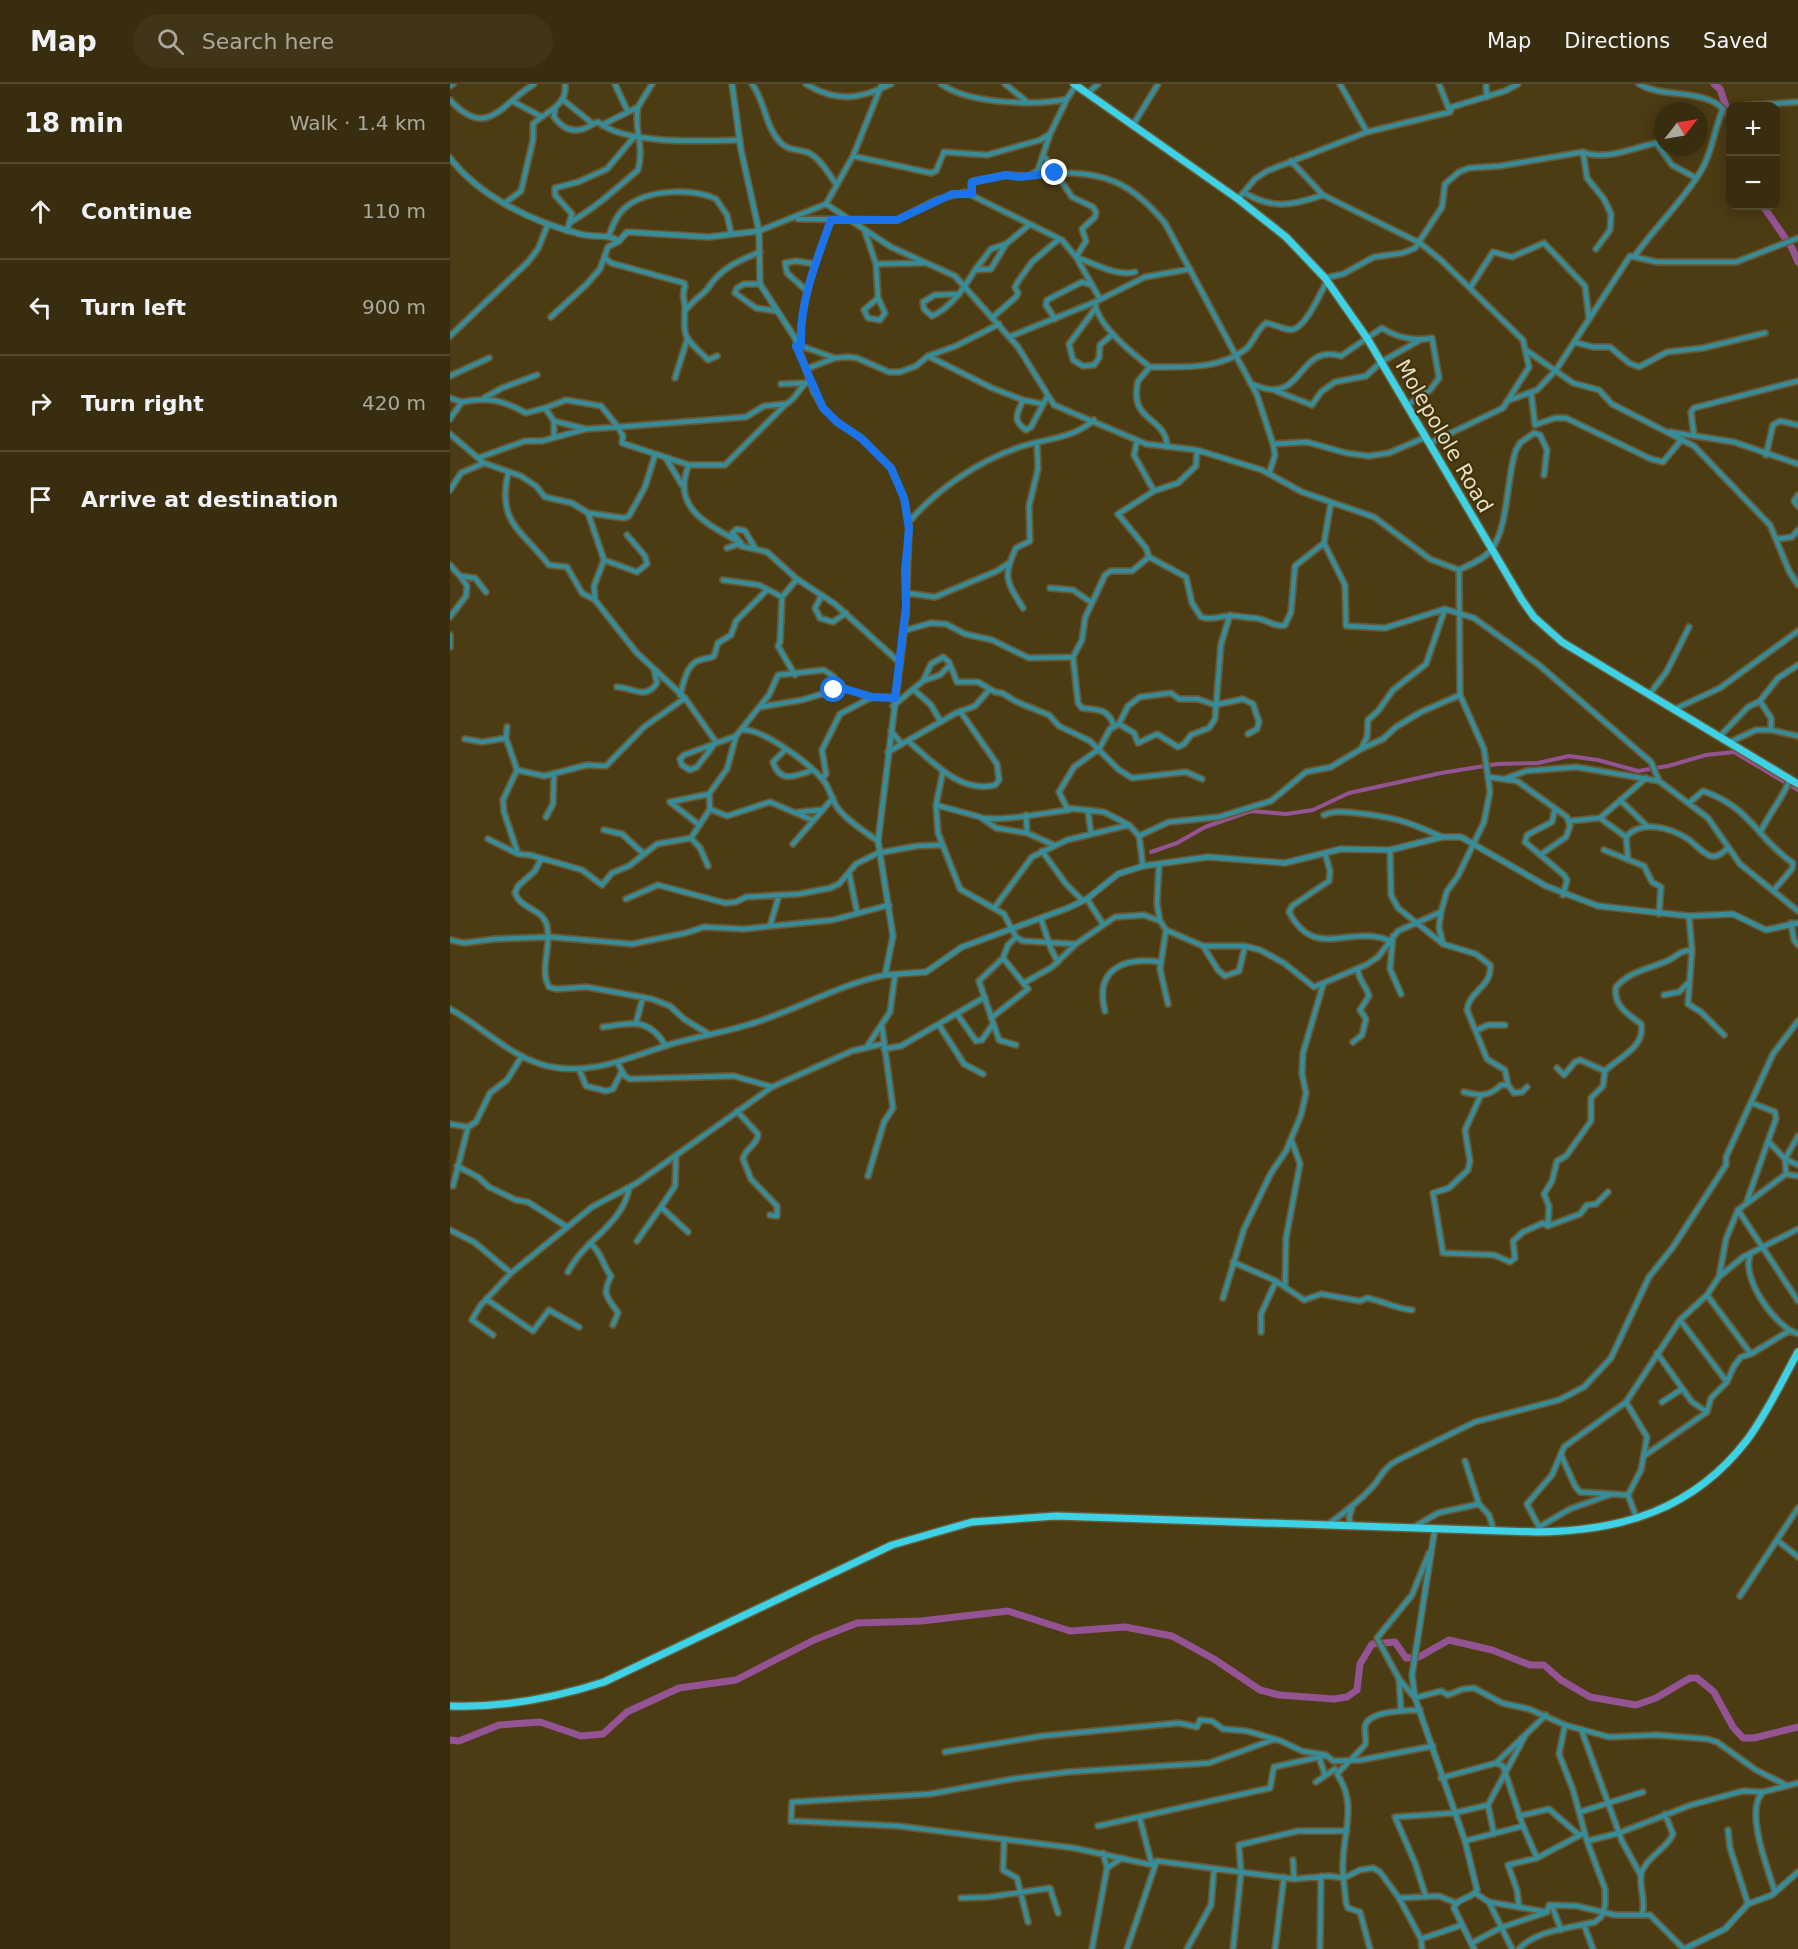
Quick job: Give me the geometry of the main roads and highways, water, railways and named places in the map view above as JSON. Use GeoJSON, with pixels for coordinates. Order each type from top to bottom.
{"type":"FeatureCollection","features":[{"type":"Feature","properties":{"kind":"main road","name":"Molepolole Road"},"geometry":{"type":"LineString","coordinates":[[1075,85],[1238,199],[1286,237],[1326,279],[1368,338],[1491,549],[1522,600],[1543,626],[1586,657],[1798,784]]}},
{"type":"Feature","properties":{"kind":"main road"},"geometry":{"type":"LineString","coordinates":[[450,1706],[515,1703],[563,1694],[604,1682],[871,1554],[912,1538],[965,1524],[1024,1516],[1056,1516],[1324,1527],[1494,1531],[1599,1529],[1637,1519],[1697,1488],[1730,1459],[1764,1415],[1798,1352]]}},
{"type":"Feature","properties":{"kind":"waterway"},"geometry":{"type":"LineString","coordinates":[[1714,84],[1720,89],[1726,106]]}},
{"type":"Feature","properties":{"kind":"waterway"},"geometry":{"type":"LineString","coordinates":[[1766,210],[1792,248],[1798,262]]}},
{"type":"Feature","properties":{"kind":"waterway"},"geometry":{"type":"LineString","coordinates":[[1151,852],[1177,843],[1205,827],[1251,811],[1286,814],[1313,810],[1349,793],[1441,773],[1497,764],[1538,763],[1569,756],[1598,760],[1638,771],[1668,766],[1706,755],[1734,752],[1798,790]]}},
{"type":"Feature","properties":{"kind":"waterway"},"geometry":{"type":"LineString","coordinates":[[450,1740],[459,1741],[499,1725],[540,1722],[581,1736],[603,1734],[627,1712],[679,1688],[736,1680],[814,1640],[857,1623],[921,1621],[1008,1611],[1070,1631],[1125,1627],[1172,1636],[1214,1659],[1260,1690],[1279,1695],[1334,1699],[1347,1697],[1357,1690],[1360,1664],[1372,1644],[1395,1642],[1406,1658],[1419,1657],[1449,1640],[1492,1650],[1530,1665],[1544,1665],[1561,1680],[1590,1697],[1636,1705],[1656,1698],[1690,1678],[1697,1678],[1714,1692],[1733,1727],[1743,1738],[1754,1738],[1798,1727]]}}]}
